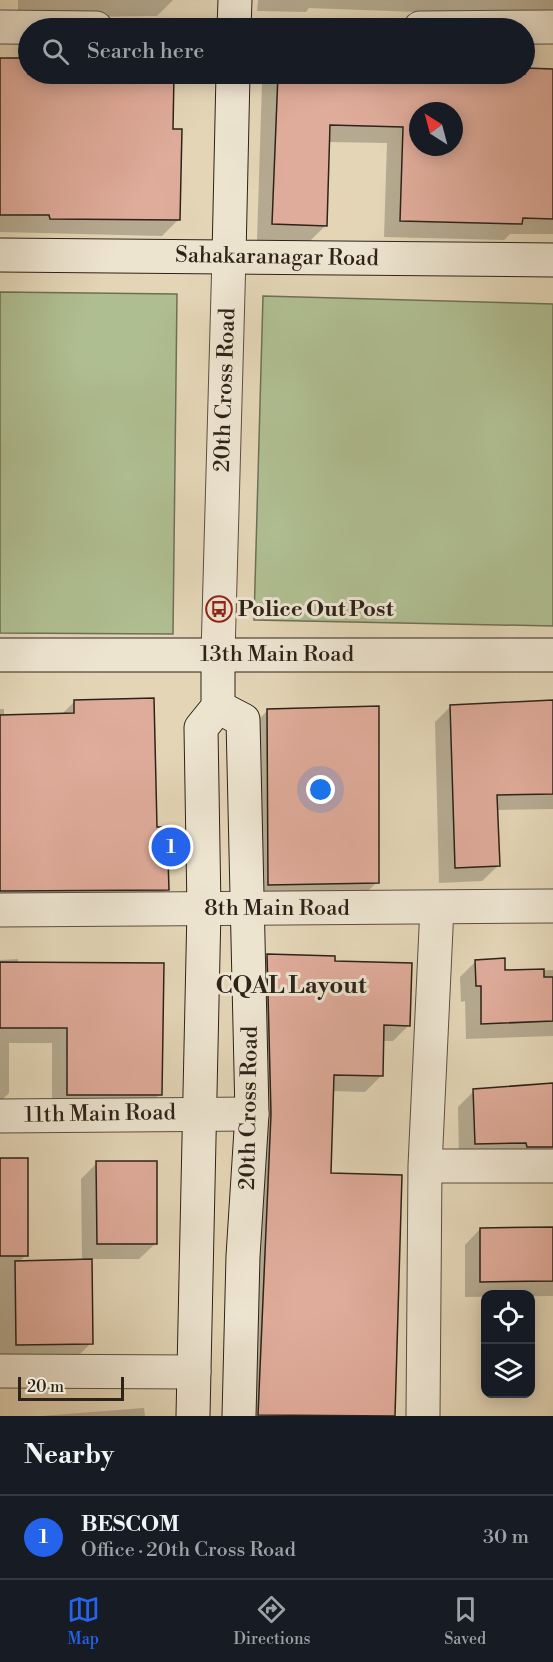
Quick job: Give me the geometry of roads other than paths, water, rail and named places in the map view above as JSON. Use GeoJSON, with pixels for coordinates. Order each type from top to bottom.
{"type":"FeatureCollection","features":[{"type":"Feature","properties":{"kind":"street"},"geometry":{"type":"LineString","coordinates":[[234,18],[235,0]]}},
{"type":"Feature","properties":{"kind":"street"},"geometry":{"type":"LineString","coordinates":[[0,27],[18,27]]}},
{"type":"Feature","properties":{"kind":"street"},"geometry":{"type":"LineString","coordinates":[[535,27],[553,27]]}},
{"type":"Feature","properties":{"kind":"street","name":"20th Cross Road"},"geometry":{"type":"LineString","coordinates":[[233,84],[218,707],[243,720],[252,1114],[243,1256],[239,1416]]}},
{"type":"Feature","properties":{"kind":"street","name":"Sahakaranagar Road"},"geometry":{"type":"LineString","coordinates":[[0,255],[553,260]]}},
{"type":"Feature","properties":{"kind":"street","name":"13th Main Road"},"geometry":{"type":"LineString","coordinates":[[0,655],[553,655]]}},
{"type":"Feature","properties":{"kind":"street"},"geometry":{"type":"LineString","coordinates":[[193,1416],[204,909],[201,728],[218,707]]}},
{"type":"Feature","properties":{"kind":"street","name":"8th Main Road"},"geometry":{"type":"LineString","coordinates":[[0,910],[553,906]]}},
{"type":"Feature","properties":{"kind":"street"},"geometry":{"type":"LineString","coordinates":[[423,1416],[425,1166],[437,908]]}},
{"type":"Feature","properties":{"kind":"street","name":"11th Main Road"},"geometry":{"type":"LineString","coordinates":[[0,1116],[252,1114]]}},
{"type":"Feature","properties":{"kind":"street"},"geometry":{"type":"LineString","coordinates":[[425,1166],[553,1166]]}},
{"type":"Feature","properties":{"kind":"street"},"geometry":{"type":"LineString","coordinates":[[0,1371],[194,1372]]}},
{"type":"Feature","properties":{"kind":"place","name":"Police Out Post"},"geometry":{"type":"Point","coordinates":[219,609]}},
{"type":"Feature","properties":{"kind":"place","name":"BESCOM"},"geometry":{"type":"Point","coordinates":[171,847]}},
{"type":"Feature","properties":{"kind":"district","name":"CQAL Layout"},"geometry":{"type":"Point","coordinates":[291,986]}}]}
